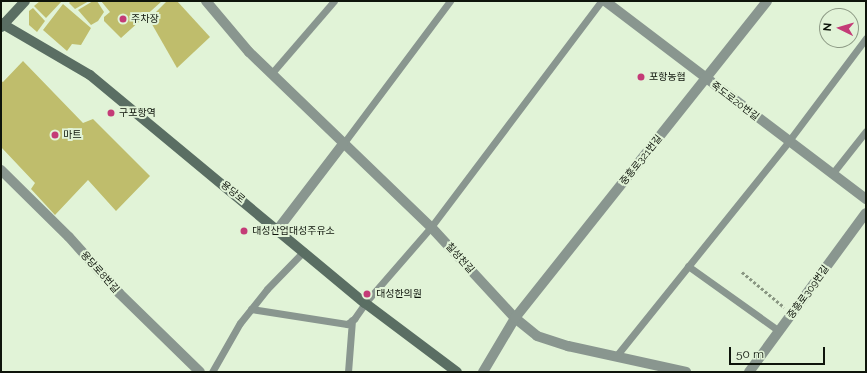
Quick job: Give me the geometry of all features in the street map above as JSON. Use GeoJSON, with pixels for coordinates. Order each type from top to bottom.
{"type":"FeatureCollection","features":[{"type":"Feature","properties":{"kind":"main road"},"geometry":{"type":"LineString","coordinates":[[2,25],[25,1]]}},
{"type":"Feature","properties":{"kind":"main road","name":"용당로"},"geometry":{"type":"LineString","coordinates":[[2,25],[90,75],[365,302],[457,372]]}},
{"type":"Feature","properties":{"kind":"street","name":"칠성천길"},"geometry":{"type":"LineString","coordinates":[[206,1],[271,74],[431,227],[515,318],[537,336],[568,346],[617,355],[686,372]]}},
{"type":"Feature","properties":{"kind":"street","name":"죽도로20번길"},"geometry":{"type":"LineString","coordinates":[[605,1],[788,142],[866,199]]}},
{"type":"Feature","properties":{"kind":"street","name":"중흥로321번길"},"geometry":{"type":"LineString","coordinates":[[483,372],[515,318],[767,1]]}},
{"type":"Feature","properties":{"kind":"street"},"geometry":{"type":"LineString","coordinates":[[278,229],[343,144]]}},
{"type":"Feature","properties":{"kind":"street","name":"용당로8번길"},"geometry":{"type":"LineString","coordinates":[[1,170],[69,237],[119,293],[200,372]]}},
{"type":"Feature","properties":{"kind":"street","name":"중흥로309번길"},"geometry":{"type":"LineString","coordinates":[[749,372],[866,213]]}},
{"type":"Feature","properties":{"kind":"lane"},"geometry":{"type":"LineString","coordinates":[[271,74],[334,1]]}},
{"type":"Feature","properties":{"kind":"lane"},"geometry":{"type":"LineString","coordinates":[[343,144],[450,1]]}},
{"type":"Feature","properties":{"kind":"lane"},"geometry":{"type":"LineString","coordinates":[[251,309],[347,324],[352,320],[365,302],[431,227],[601,1]]}},
{"type":"Feature","properties":{"kind":"lane"},"geometry":{"type":"LineString","coordinates":[[617,355],[788,142],[866,38]]}},
{"type":"Feature","properties":{"kind":"lane"},"geometry":{"type":"LineString","coordinates":[[832,174],[866,131]]}},
{"type":"Feature","properties":{"kind":"lane"},"geometry":{"type":"LineString","coordinates":[[212,372],[251,309],[304,251]]}},
{"type":"Feature","properties":{"kind":"lane"},"geometry":{"type":"LineString","coordinates":[[688,266],[779,331]]}},
{"type":"Feature","properties":{"kind":"lane"},"geometry":{"type":"LineString","coordinates":[[348,372],[352,320]]}},
{"type":"Feature","properties":{"kind":"path"},"geometry":{"type":"LineString","coordinates":[[742,272],[792,313]]}},
{"type":"Feature","properties":{"kind":"building"},"geometry":{"type":"Polygon","coordinates":[[[40,1],[62,1],[46,18],[34,6],[40,1]]]}},
{"type":"Feature","properties":{"kind":"building"},"geometry":{"type":"Polygon","coordinates":[[[71,1],[89,1],[75,9],[69,3],[71,1]]]}},
{"type":"Feature","properties":{"kind":"building"},"geometry":{"type":"Polygon","coordinates":[[[93,1],[97,1],[104,12],[98,21],[91,25],[78,10],[93,1]]]}},
{"type":"Feature","properties":{"kind":"building","name":"주차장"},"geometry":{"type":"Polygon","coordinates":[[[101,1],[162,1],[121,38],[104,21],[104,17],[110,12],[101,1]]]}},
{"type":"Feature","properties":{"kind":"building"},"geometry":{"type":"Polygon","coordinates":[[[167,1],[177,1],[210,37],[177,68],[149,19],[167,1]]]}},
{"type":"Feature","properties":{"kind":"building"},"geometry":{"type":"Polygon","coordinates":[[[63,4],[91,28],[81,45],[72,44],[67,51],[43,30],[63,4]]]}},
{"type":"Feature","properties":{"kind":"building"},"geometry":{"type":"Polygon","coordinates":[[[33,8],[45,21],[37,32],[29,25],[29,11],[33,8]]]}},
{"type":"Feature","properties":{"kind":"building","name":"마트"},"geometry":{"type":"Polygon","coordinates":[[[23,61],[83,123],[93,119],[150,176],[116,211],[88,180],[55,215],[31,189],[35,183],[1,147],[1,81],[3,82],[23,61]]]}},
{"type":"Feature","properties":{"kind":"place","name":"주차장"},"geometry":{"type":"Point","coordinates":[123,19]}},
{"type":"Feature","properties":{"kind":"place","name":"포항농협"},"geometry":{"type":"Point","coordinates":[641,77]}},
{"type":"Feature","properties":{"kind":"place","name":"구포항역"},"geometry":{"type":"Point","coordinates":[111,113]}},
{"type":"Feature","properties":{"kind":"place","name":"마트"},"geometry":{"type":"Point","coordinates":[55,135]}},
{"type":"Feature","properties":{"kind":"place","name":"대성산업대성주유소"},"geometry":{"type":"Point","coordinates":[244,231]}},
{"type":"Feature","properties":{"kind":"place","name":"대성한의원"},"geometry":{"type":"Point","coordinates":[367,294]}}]}
